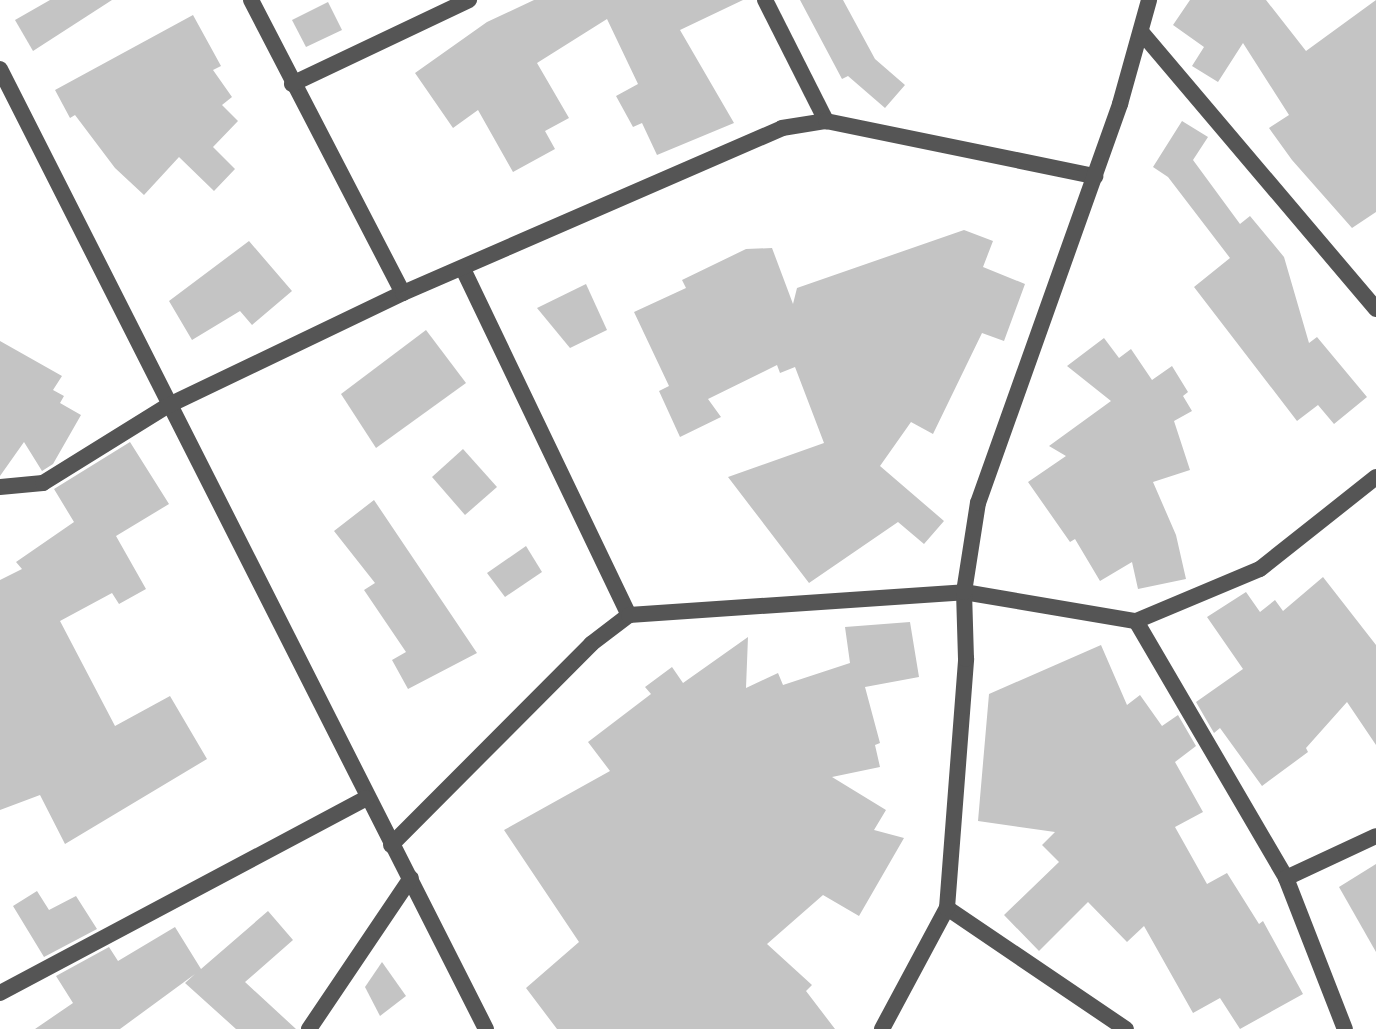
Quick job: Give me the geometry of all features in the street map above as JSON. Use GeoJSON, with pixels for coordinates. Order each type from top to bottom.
{"type":"FeatureCollection","features":[{"type":"Feature","properties":{"kind":"street"},"geometry":{"type":"LineString","coordinates":[[251,0],[403,293]]}},
{"type":"Feature","properties":{"kind":"street"},"geometry":{"type":"LineString","coordinates":[[292,84],[469,0]]}},
{"type":"Feature","properties":{"kind":"street"},"geometry":{"type":"LineString","coordinates":[[765,0],[826,121]]}},
{"type":"Feature","properties":{"kind":"street"},"geometry":{"type":"LineString","coordinates":[[882,1029],[947,908],[966,659],[964,592],[978,503],[1095,176],[1142,33],[1149,0]]}},
{"type":"Feature","properties":{"kind":"street"},"geometry":{"type":"LineString","coordinates":[[1142,33],[1376,309]]}},
{"type":"Feature","properties":{"kind":"street"},"geometry":{"type":"LineString","coordinates":[[0,69],[7,100],[366,798],[411,878],[486,1029]]}},
{"type":"Feature","properties":{"kind":"street"},"geometry":{"type":"LineString","coordinates":[[0,487],[43,483],[167,406],[403,293],[782,128],[826,121],[1095,176]]}},
{"type":"Feature","properties":{"kind":"street"},"geometry":{"type":"LineString","coordinates":[[463,269],[629,615]]}},
{"type":"Feature","properties":{"kind":"street"},"geometry":{"type":"LineString","coordinates":[[391,845],[591,644],[629,615],[964,592],[1136,621],[1260,569],[1376,477]]}},
{"type":"Feature","properties":{"kind":"street"},"geometry":{"type":"LineString","coordinates":[[1136,621],[1286,878],[1345,1029]]}},
{"type":"Feature","properties":{"kind":"street"},"geometry":{"type":"LineString","coordinates":[[0,993],[366,798]]}},
{"type":"Feature","properties":{"kind":"street"},"geometry":{"type":"LineString","coordinates":[[1286,878],[1376,836]]}},
{"type":"Feature","properties":{"kind":"street"},"geometry":{"type":"LineString","coordinates":[[309,1029],[411,878]]}},
{"type":"Feature","properties":{"kind":"street"},"geometry":{"type":"LineString","coordinates":[[947,908],[1126,1029]]}},
{"type":"Feature","properties":{"kind":"building"},"geometry":{"type":"Polygon","coordinates":[[[50,0],[112,0],[33,51],[15,20],[50,0]]]}},
{"type":"Feature","properties":{"kind":"building"},"geometry":{"type":"Polygon","coordinates":[[[534,0],[743,0],[680,30],[734,123],[657,155],[642,123],[633,127],[616,96],[638,84],[607,19],[537,63],[569,118],[545,131],[555,149],[513,172],[478,110],[453,128],[415,73],[487,22],[534,0]]]}},
{"type":"Feature","properties":{"kind":"building"},"geometry":{"type":"Polygon","coordinates":[[[800,0],[843,0],[875,59],[905,85],[885,108],[848,76],[842,79],[800,0]]]}},
{"type":"Feature","properties":{"kind":"building"},"geometry":{"type":"Polygon","coordinates":[[[1190,0],[1266,0],[1306,51],[1376,0],[1376,212],[1352,228],[1292,160],[1269,128],[1289,115],[1243,43],[1218,82],[1192,66],[1204,47],[1173,25],[1190,0]]]}},
{"type":"Feature","properties":{"kind":"building"},"geometry":{"type":"Polygon","coordinates":[[[328,2],[342,30],[306,47],[292,20],[328,2]]]}},
{"type":"Feature","properties":{"kind":"building"},"geometry":{"type":"Polygon","coordinates":[[[193,15],[221,66],[213,70],[232,97],[222,105],[238,121],[213,147],[235,169],[214,191],[179,157],[144,195],[115,168],[75,115],[70,118],[55,90],[193,15]]]}},
{"type":"Feature","properties":{"kind":"building"},"geometry":{"type":"Polygon","coordinates":[[[1182,121],[1208,137],[1193,160],[1240,224],[1250,216],[1284,257],[1309,343],[1317,337],[1367,397],[1334,424],[1318,405],[1297,421],[1194,287],[1230,258],[1168,177],[1153,167],[1182,121]]]}},
{"type":"Feature","properties":{"kind":"building"},"geometry":{"type":"Polygon","coordinates":[[[964,230],[993,241],[983,267],[1025,284],[1004,341],[982,333],[933,434],[911,422],[880,466],[944,521],[924,544],[898,522],[809,583],[728,477],[824,443],[795,367],[780,373],[777,365],[708,399],[721,417],[680,437],[659,391],[669,386],[634,312],[686,288],[682,280],[746,249],[772,248],[793,304],[797,288],[964,230]]]}},
{"type":"Feature","properties":{"kind":"building"},"geometry":{"type":"Polygon","coordinates":[[[249,241],[292,291],[252,325],[240,311],[192,340],[169,301],[249,241]]]}},
{"type":"Feature","properties":{"kind":"building"},"geometry":{"type":"Polygon","coordinates":[[[586,284],[607,330],[570,348],[537,308],[586,284]]]}},
{"type":"Feature","properties":{"kind":"building"},"geometry":{"type":"Polygon","coordinates":[[[426,330],[466,383],[376,448],[341,394],[426,330]]]}},
{"type":"Feature","properties":{"kind":"building"},"geometry":{"type":"Polygon","coordinates":[[[1104,338],[1119,358],[1131,349],[1152,380],[1172,366],[1188,392],[1183,396],[1192,411],[1174,421],[1190,470],[1153,482],[1176,535],[1186,579],[1138,589],[1132,562],[1100,581],[1075,539],[1070,542],[1028,482],[1066,456],[1049,446],[1111,401],[1067,366],[1104,338]]]}},
{"type":"Feature","properties":{"kind":"building"},"geometry":{"type":"Polygon","coordinates":[[[0,341],[62,376],[53,390],[64,396],[60,403],[81,415],[53,464],[42,471],[24,442],[0,476],[0,341]]]}},
{"type":"Feature","properties":{"kind":"building"},"geometry":{"type":"Polygon","coordinates":[[[130,442],[169,504],[116,536],[146,589],[119,604],[112,593],[60,621],[115,726],[170,696],[207,759],[65,844],[40,795],[0,810],[0,580],[22,569],[16,562],[74,522],[54,489],[130,442]]]}},
{"type":"Feature","properties":{"kind":"building"},"geometry":{"type":"Polygon","coordinates":[[[463,449],[497,487],[465,515],[432,477],[463,449]]]}},
{"type":"Feature","properties":{"kind":"building"},"geometry":{"type":"Polygon","coordinates":[[[374,500],[477,653],[408,689],[392,660],[406,652],[364,590],[375,583],[334,531],[374,500]]]}},
{"type":"Feature","properties":{"kind":"building"},"geometry":{"type":"Polygon","coordinates":[[[526,546],[542,572],[505,597],[487,573],[526,546]]]}},
{"type":"Feature","properties":{"kind":"building"},"geometry":{"type":"Polygon","coordinates":[[[1323,577],[1376,645],[1376,745],[1347,702],[1306,748],[1308,752],[1262,786],[1220,728],[1214,733],[1196,702],[1243,669],[1207,617],[1246,592],[1260,612],[1275,600],[1283,611],[1323,577]]]}},
{"type":"Feature","properties":{"kind":"building"},"geometry":{"type":"Polygon","coordinates":[[[910,622],[919,677],[865,687],[880,743],[875,745],[880,767],[832,777],[886,810],[874,830],[904,838],[859,916],[823,895],[767,944],[812,985],[806,991],[835,1029],[557,1029],[526,988],[579,942],[504,830],[610,771],[588,742],[651,694],[645,687],[672,667],[683,683],[748,637],[746,688],[778,673],[783,685],[850,663],[845,627],[910,622]]]}},
{"type":"Feature","properties":{"kind":"building"},"geometry":{"type":"Polygon","coordinates":[[[1101,645],[1127,705],[1140,695],[1162,726],[1178,715],[1196,746],[1175,762],[1203,812],[1175,827],[1207,884],[1227,873],[1259,924],[1263,921],[1303,994],[1240,1029],[1220,998],[1193,1013],[1144,926],[1127,942],[1088,902],[1039,951],[1004,915],[1059,862],[1042,845],[1055,832],[978,821],[989,694],[1101,645]]]}},
{"type":"Feature","properties":{"kind":"building"},"geometry":{"type":"Polygon","coordinates":[[[1376,864],[1376,952],[1339,887],[1376,864]]]}},
{"type":"Feature","properties":{"kind":"building"},"geometry":{"type":"Polygon","coordinates":[[[37,891],[49,910],[76,896],[97,929],[44,957],[13,906],[37,891]]]}},
{"type":"Feature","properties":{"kind":"building"},"geometry":{"type":"Polygon","coordinates":[[[268,911],[293,940],[245,982],[296,1029],[236,1029],[185,983],[195,974],[120,1029],[35,1029],[73,1003],[56,976],[109,947],[118,961],[175,927],[201,969],[268,911]]]}},
{"type":"Feature","properties":{"kind":"building"},"geometry":{"type":"Polygon","coordinates":[[[382,962],[406,996],[380,1016],[365,987],[382,962]]]}}]}
